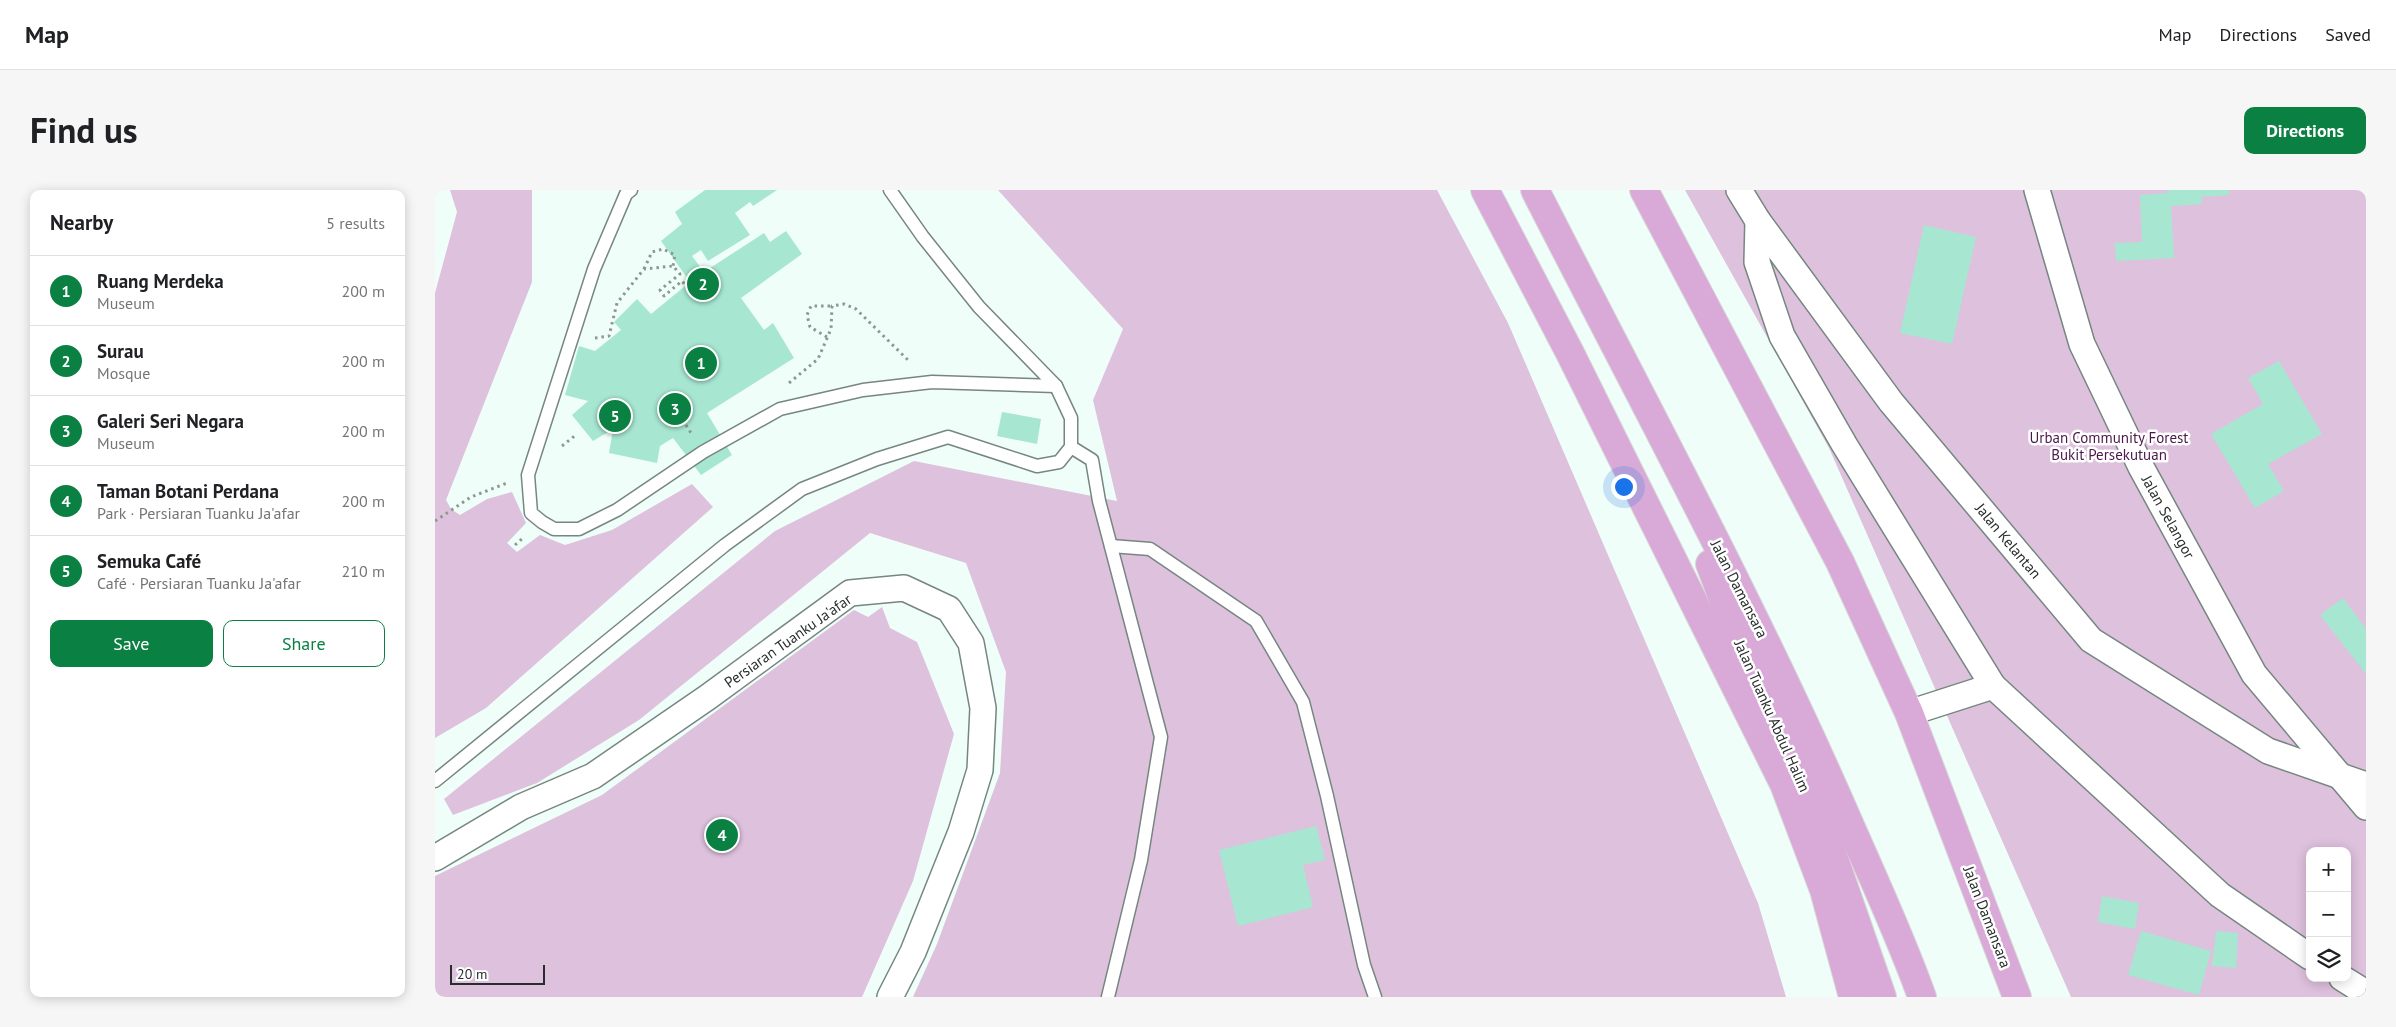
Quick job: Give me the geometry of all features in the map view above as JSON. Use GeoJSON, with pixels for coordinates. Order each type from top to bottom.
{"type":"FeatureCollection","features":[{"type":"Feature","properties":{"kind":"main road"},"geometry":{"type":"LineString","coordinates":[[1485,190],[1570,353],[1784,784],[1824,890],[1853,997]]}},
{"type":"Feature","properties":{"kind":"main road","name":"Jalan Damansara"},"geometry":{"type":"LineString","coordinates":[[1535,190],[1759,627],[1824,764],[1908,957],[1922,997]]}},
{"type":"Feature","properties":{"kind":"main road","name":"Jalan Damansara"},"geometry":{"type":"LineString","coordinates":[[1644,190],[1840,562],[1909,713],[2017,997]]}},
{"type":"Feature","properties":{"kind":"main road","name":"Jalan Tuanku Abdul Halim"},"geometry":{"type":"LineString","coordinates":[[1659,435],[1739,641],[1830,847],[1882,997]]}},
{"type":"Feature","properties":{"kind":"street","name":"Jalan Kelantan"},"geometry":{"type":"LineString","coordinates":[[1739,190],[1758,220],[1891,402],[2091,640],[2268,750],[2366,785]]}},
{"type":"Feature","properties":{"kind":"street","name":"Jalan Selangor"},"geometry":{"type":"LineString","coordinates":[[2037,190],[2082,344],[2141,468],[2254,674],[2366,807]]}},
{"type":"Feature","properties":{"kind":"street"},"geometry":{"type":"LineString","coordinates":[[1758,220],[1757,262],[1782,336],[1849,452],[1993,686],[2220,895],[2306,954]]}},
{"type":"Feature","properties":{"kind":"street","name":"Persiaran Tuanku Ja'afar"},"geometry":{"type":"LineString","coordinates":[[435,858],[521,807],[593,776],[708,698],[850,594],[904,588],[949,609],[971,643],[983,708],[980,770],[964,823],[913,952],[890,997]]}},
{"type":"Feature","properties":{"kind":"street"},"geometry":{"type":"LineString","coordinates":[[1909,713],[1993,686]]}},
{"type":"Feature","properties":{"kind":"street"},"geometry":{"type":"LineString","coordinates":[[2348,982],[2366,993]]}},
{"type":"Feature","properties":{"kind":"lane"},"geometry":{"type":"LineString","coordinates":[[631,190],[626,194],[594,269],[528,475],[531,513],[554,529],[579,529],[617,510],[703,452],[780,409],[863,390],[932,382],[1056,386]]}},
{"type":"Feature","properties":{"kind":"lane"},"geometry":{"type":"LineString","coordinates":[[435,781],[725,545],[802,489],[877,459],[948,436],[1037,466],[1059,462],[1071,447],[1071,418],[1056,386],[979,307],[923,237],[890,190]]}},
{"type":"Feature","properties":{"kind":"lane"},"geometry":{"type":"LineString","coordinates":[[1071,447],[1092,460],[1099,501],[1161,737],[1141,860],[1108,997]]}},
{"type":"Feature","properties":{"kind":"lane"},"geometry":{"type":"LineString","coordinates":[[1111,546],[1150,549],[1256,621],[1303,702],[1327,796],[1363,965],[1375,997]]}},
{"type":"Feature","properties":{"kind":"path"},"geometry":{"type":"LineString","coordinates":[[574,331],[593,338],[609,336],[617,304],[644,269],[652,252],[663,250],[675,255],[673,266]]}},
{"type":"Feature","properties":{"kind":"path"},"geometry":{"type":"LineString","coordinates":[[644,269],[673,266]]}},
{"type":"Feature","properties":{"kind":"path"},"geometry":{"type":"LineString","coordinates":[[673,266],[680,274],[660,290],[664,296],[682,281],[685,285]]}},
{"type":"Feature","properties":{"kind":"path"},"geometry":{"type":"LineString","coordinates":[[827,337],[810,327],[807,315],[811,306],[844,304],[856,309],[932,382]]}},
{"type":"Feature","properties":{"kind":"path"},"geometry":{"type":"LineString","coordinates":[[780,409],[775,395],[818,359],[831,329],[832,306]]}},
{"type":"Feature","properties":{"kind":"path"},"geometry":{"type":"LineString","coordinates":[[435,521],[471,497],[528,475]]}},
{"type":"Feature","properties":{"kind":"path"},"geometry":{"type":"LineString","coordinates":[[515,545],[527,535]]}},
{"type":"Feature","properties":{"kind":"green space"},"geometry":{"type":"Polygon","coordinates":[[[450,190],[532,190],[532,282],[446,500],[451,509],[460,515],[487,499],[512,492],[526,523],[507,543],[517,552],[540,535],[565,545],[612,530],[692,484],[713,507],[486,708],[435,738],[435,293],[457,212],[450,190]]]}},
{"type":"Feature","properties":{"kind":"green space"},"geometry":{"type":"Polygon","coordinates":[[[998,190],[1437,190],[1508,323],[1758,903],[1786,997],[913,997],[937,944],[1000,773],[1006,672],[966,563],[870,533],[639,720],[537,783],[453,815],[444,799],[775,531],[914,461],[1117,501],[1093,400],[1123,329],[998,190]]]}},
{"type":"Feature","properties":{"kind":"green space","name":"Urban Community Forest Bukit Persekutuan"},"geometry":{"type":"Polygon","coordinates":[[[1685,190],[2366,190],[2366,997],[2071,997],[1829,448],[1685,190]]]}},
{"type":"Feature","properties":{"kind":"green space"},"geometry":{"type":"Polygon","coordinates":[[[882,607],[890,628],[917,642],[954,734],[913,881],[862,997],[435,997],[435,876],[602,795],[854,610],[868,617],[882,607]]]}},
{"type":"Feature","properties":{"kind":"building"},"geometry":{"type":"Polygon","coordinates":[[[705,190],[777,190],[753,206],[750,202],[735,213],[750,235],[708,261],[701,250],[692,256],[704,272],[764,233],[770,242],[786,231],[802,254],[741,298],[764,330],[773,323],[794,358],[707,413],[732,455],[701,475],[673,438],[660,446],[657,463],[609,453],[613,429],[593,441],[572,415],[588,401],[565,395],[579,346],[595,351],[621,330],[614,322],[637,299],[651,314],[690,282],[661,241],[682,224],[675,212],[705,190]]]}},
{"type":"Feature","properties":{"kind":"building"},"geometry":{"type":"Polygon","coordinates":[[[2167,190],[2229,190],[2229,195],[2201,197],[2202,204],[2171,206],[2174,258],[2116,261],[2115,243],[2142,242],[2140,195],[2167,193],[2167,190]]]}},
{"type":"Feature","properties":{"kind":"building"},"geometry":{"type":"Polygon","coordinates":[[[1924,225],[1976,237],[1952,344],[1900,333],[1924,225]]]}},
{"type":"Feature","properties":{"kind":"building"},"geometry":{"type":"Polygon","coordinates":[[[2279,361],[2322,434],[2268,464],[2284,491],[2255,508],[2211,434],[2263,404],[2248,378],[2279,361]]]}},
{"type":"Feature","properties":{"kind":"building"},"geometry":{"type":"Polygon","coordinates":[[[1002,412],[1041,419],[1037,444],[997,436],[1002,412]]]}},
{"type":"Feature","properties":{"kind":"building"},"geometry":{"type":"Polygon","coordinates":[[[2343,598],[2366,629],[2366,674],[2320,615],[2343,598]]]}},
{"type":"Feature","properties":{"kind":"building"},"geometry":{"type":"Polygon","coordinates":[[[1316,826],[1325,860],[1303,865],[1313,907],[1238,926],[1219,850],[1316,826]]]}},
{"type":"Feature","properties":{"kind":"building"},"geometry":{"type":"Polygon","coordinates":[[[2102,896],[2139,903],[2135,929],[2098,922],[2102,896]]]}},
{"type":"Feature","properties":{"kind":"building"},"geometry":{"type":"Polygon","coordinates":[[[2141,931],[2211,951],[2199,995],[2128,975],[2141,931]]]}},
{"type":"Feature","properties":{"kind":"building"},"geometry":{"type":"Polygon","coordinates":[[[2216,931],[2238,933],[2236,968],[2212,966],[2216,931]]]}},
{"type":"Feature","properties":{"kind":"place","name":"Surau"},"geometry":{"type":"Point","coordinates":[703,284]}},
{"type":"Feature","properties":{"kind":"place","name":"Ruang Merdeka"},"geometry":{"type":"Point","coordinates":[701,363]}},
{"type":"Feature","properties":{"kind":"place","name":"Galeri Seri Negara"},"geometry":{"type":"Point","coordinates":[675,409]}},
{"type":"Feature","properties":{"kind":"place","name":"Semuka Café"},"geometry":{"type":"Point","coordinates":[615,416]}},
{"type":"Feature","properties":{"kind":"place","name":"Taman Botani Perdana"},"geometry":{"type":"Point","coordinates":[722,835]}}]}
